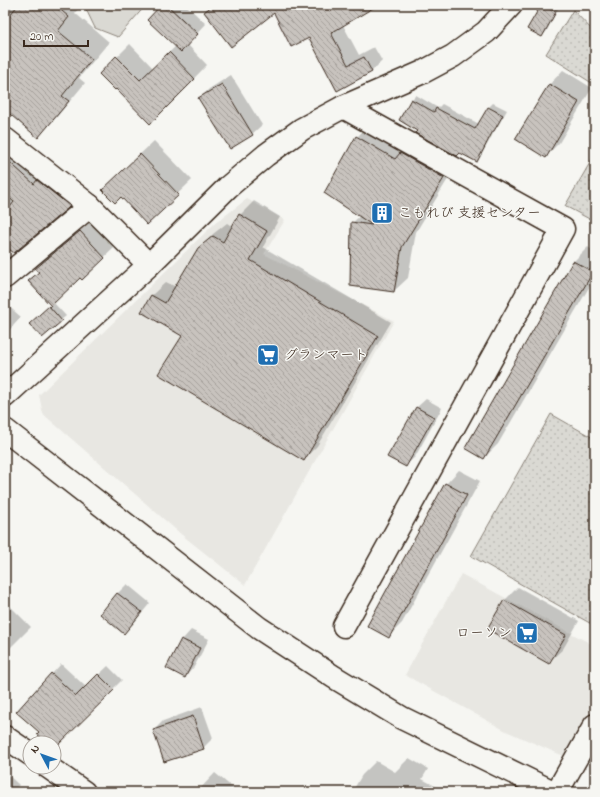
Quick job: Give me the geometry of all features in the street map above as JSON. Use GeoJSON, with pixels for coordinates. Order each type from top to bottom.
{"type":"FeatureCollection","features":[{"type":"Feature","properties":{"kind":"street"},"geometry":{"type":"LineString","coordinates":[[5,396],[149,265],[228,187],[266,155],[302,129],[342,108],[423,72],[453,56],[486,32],[511,5]]}},
{"type":"Feature","properties":{"kind":"street"},"geometry":{"type":"LineString","coordinates":[[342,108],[564,229],[344,626]]}},
{"type":"Feature","properties":{"kind":"street"},"geometry":{"type":"LineString","coordinates":[[5,139],[90,206],[149,265]]}},
{"type":"Feature","properties":{"kind":"street"},"geometry":{"type":"LineString","coordinates":[[5,277],[90,206]]}},
{"type":"Feature","properties":{"kind":"street"},"geometry":{"type":"LineString","coordinates":[[5,430],[259,628],[328,673],[402,718],[553,792]]}},
{"type":"Feature","properties":{"kind":"street"},"geometry":{"type":"LineString","coordinates":[[557,792],[595,725]]}},
{"type":"Feature","properties":{"kind":"street"},"geometry":{"type":"LineString","coordinates":[[5,737],[22,749]]}},
{"type":"Feature","properties":{"kind":"street"},"geometry":{"type":"LineString","coordinates":[[60,775],[84,792]]}},
{"type":"Feature","properties":{"kind":"shaded area"},"geometry":{"type":"Polygon","coordinates":[[[84,5],[146,5],[118,37],[95,28],[84,5]]]}},
{"type":"Feature","properties":{"kind":"shaded area"},"geometry":{"type":"Polygon","coordinates":[[[573,10],[595,33],[595,85],[546,54],[573,10]]]}},
{"type":"Feature","properties":{"kind":"shaded area"},"geometry":{"type":"Polygon","coordinates":[[[595,154],[595,222],[565,206],[595,154]]]}},
{"type":"Feature","properties":{"kind":"shaded area"},"geometry":{"type":"Polygon","coordinates":[[[247,199],[285,220],[264,254],[394,321],[245,585],[182,535],[43,414],[39,395],[214,224],[247,199]]]}},
{"type":"Feature","properties":{"kind":"shaded area"},"geometry":{"type":"Polygon","coordinates":[[[551,414],[595,439],[595,626],[471,556],[551,414]]]}},
{"type":"Feature","properties":{"kind":"shaded area"},"geometry":{"type":"Polygon","coordinates":[[[461,574],[595,646],[595,700],[566,757],[506,731],[405,675],[461,574]]]}},
{"type":"Feature","properties":{"kind":"building"},"geometry":{"type":"Polygon","coordinates":[[[18,5],[55,5],[69,17],[58,31],[92,59],[62,96],[69,101],[38,138],[5,110],[5,21],[18,5]]]}},
{"type":"Feature","properties":{"kind":"building"},"geometry":{"type":"Polygon","coordinates":[[[161,5],[167,5],[198,34],[181,52],[147,20],[161,5]]]}},
{"type":"Feature","properties":{"kind":"building"},"geometry":{"type":"Polygon","coordinates":[[[213,5],[378,5],[331,33],[348,65],[364,57],[372,72],[337,91],[309,38],[291,47],[274,13],[231,47],[204,12],[213,5]]]}},
{"type":"Feature","properties":{"kind":"building"},"geometry":{"type":"Polygon","coordinates":[[[541,5],[556,12],[542,37],[527,29],[541,5]]]}},
{"type":"Feature","properties":{"kind":"building"},"geometry":{"type":"Polygon","coordinates":[[[169,52],[195,79],[150,124],[99,74],[116,56],[140,80],[169,52]]]}},
{"type":"Feature","properties":{"kind":"building"},"geometry":{"type":"Polygon","coordinates":[[[222,84],[253,135],[230,149],[198,98],[222,84]]]}},
{"type":"Feature","properties":{"kind":"building"},"geometry":{"type":"Polygon","coordinates":[[[549,84],[579,102],[546,158],[515,139],[549,84]]]}},
{"type":"Feature","properties":{"kind":"building"},"geometry":{"type":"Polygon","coordinates":[[[411,99],[434,112],[436,108],[475,129],[488,107],[503,115],[477,162],[460,153],[457,156],[415,133],[417,131],[399,120],[411,99]]]}},
{"type":"Feature","properties":{"kind":"building","name":"こもれび 支援センター"},"geometry":{"type":"Polygon","coordinates":[[[356,136],[395,159],[400,153],[444,178],[402,247],[394,292],[350,286],[351,222],[372,225],[324,193],[356,136]]]}},
{"type":"Feature","properties":{"kind":"building"},"geometry":{"type":"Polygon","coordinates":[[[140,154],[179,195],[147,225],[121,197],[115,203],[102,190],[140,154]]]}},
{"type":"Feature","properties":{"kind":"building"},"geometry":{"type":"Polygon","coordinates":[[[5,158],[34,184],[37,180],[70,206],[14,253],[5,246],[5,213],[14,202],[5,194],[5,158]]]}},
{"type":"Feature","properties":{"kind":"building","name":"グランマート"},"geometry":{"type":"Polygon","coordinates":[[[239,214],[267,231],[250,260],[378,336],[304,461],[158,374],[182,336],[141,312],[151,295],[165,303],[198,248],[213,236],[223,242],[239,214]]]}},
{"type":"Feature","properties":{"kind":"building"},"geometry":{"type":"Polygon","coordinates":[[[80,231],[105,258],[82,280],[80,278],[51,306],[28,281],[39,272],[35,269],[80,231]]]}},
{"type":"Feature","properties":{"kind":"building"},"geometry":{"type":"Polygon","coordinates":[[[573,261],[593,272],[484,459],[465,448],[573,261]]]}},
{"type":"Feature","properties":{"kind":"building"},"geometry":{"type":"Polygon","coordinates":[[[49,306],[62,321],[42,338],[29,324],[49,306]]]}},
{"type":"Feature","properties":{"kind":"building"},"geometry":{"type":"Polygon","coordinates":[[[416,407],[434,417],[406,467],[387,457],[416,407]]]}},
{"type":"Feature","properties":{"kind":"building"},"geometry":{"type":"Polygon","coordinates":[[[445,483],[467,495],[389,638],[367,626],[445,483]]]}},
{"type":"Feature","properties":{"kind":"building"},"geometry":{"type":"Polygon","coordinates":[[[117,593],[142,612],[124,634],[100,614],[117,593]]]}},
{"type":"Feature","properties":{"kind":"building"},"geometry":{"type":"Polygon","coordinates":[[[504,600],[566,635],[549,664],[487,629],[504,600]]]}},
{"type":"Feature","properties":{"kind":"building"},"geometry":{"type":"Polygon","coordinates":[[[181,639],[200,648],[185,678],[166,668],[181,639]]]}},
{"type":"Feature","properties":{"kind":"building"},"geometry":{"type":"Polygon","coordinates":[[[51,673],[76,696],[98,674],[114,690],[62,741],[62,735],[38,735],[37,734],[39,732],[16,712],[51,673]]]}},
{"type":"Feature","properties":{"kind":"building"},"geometry":{"type":"Polygon","coordinates":[[[193,716],[204,749],[164,762],[153,730],[193,716]]]}},
{"type":"Feature","properties":{"kind":"place","name":"こもれび 支援センター"},"geometry":{"type":"Point","coordinates":[382,213]}},
{"type":"Feature","properties":{"kind":"place","name":"グランマート"},"geometry":{"type":"Point","coordinates":[268,355]}},
{"type":"Feature","properties":{"kind":"place","name":"ローソン"},"geometry":{"type":"Point","coordinates":[527,633]}}]}
